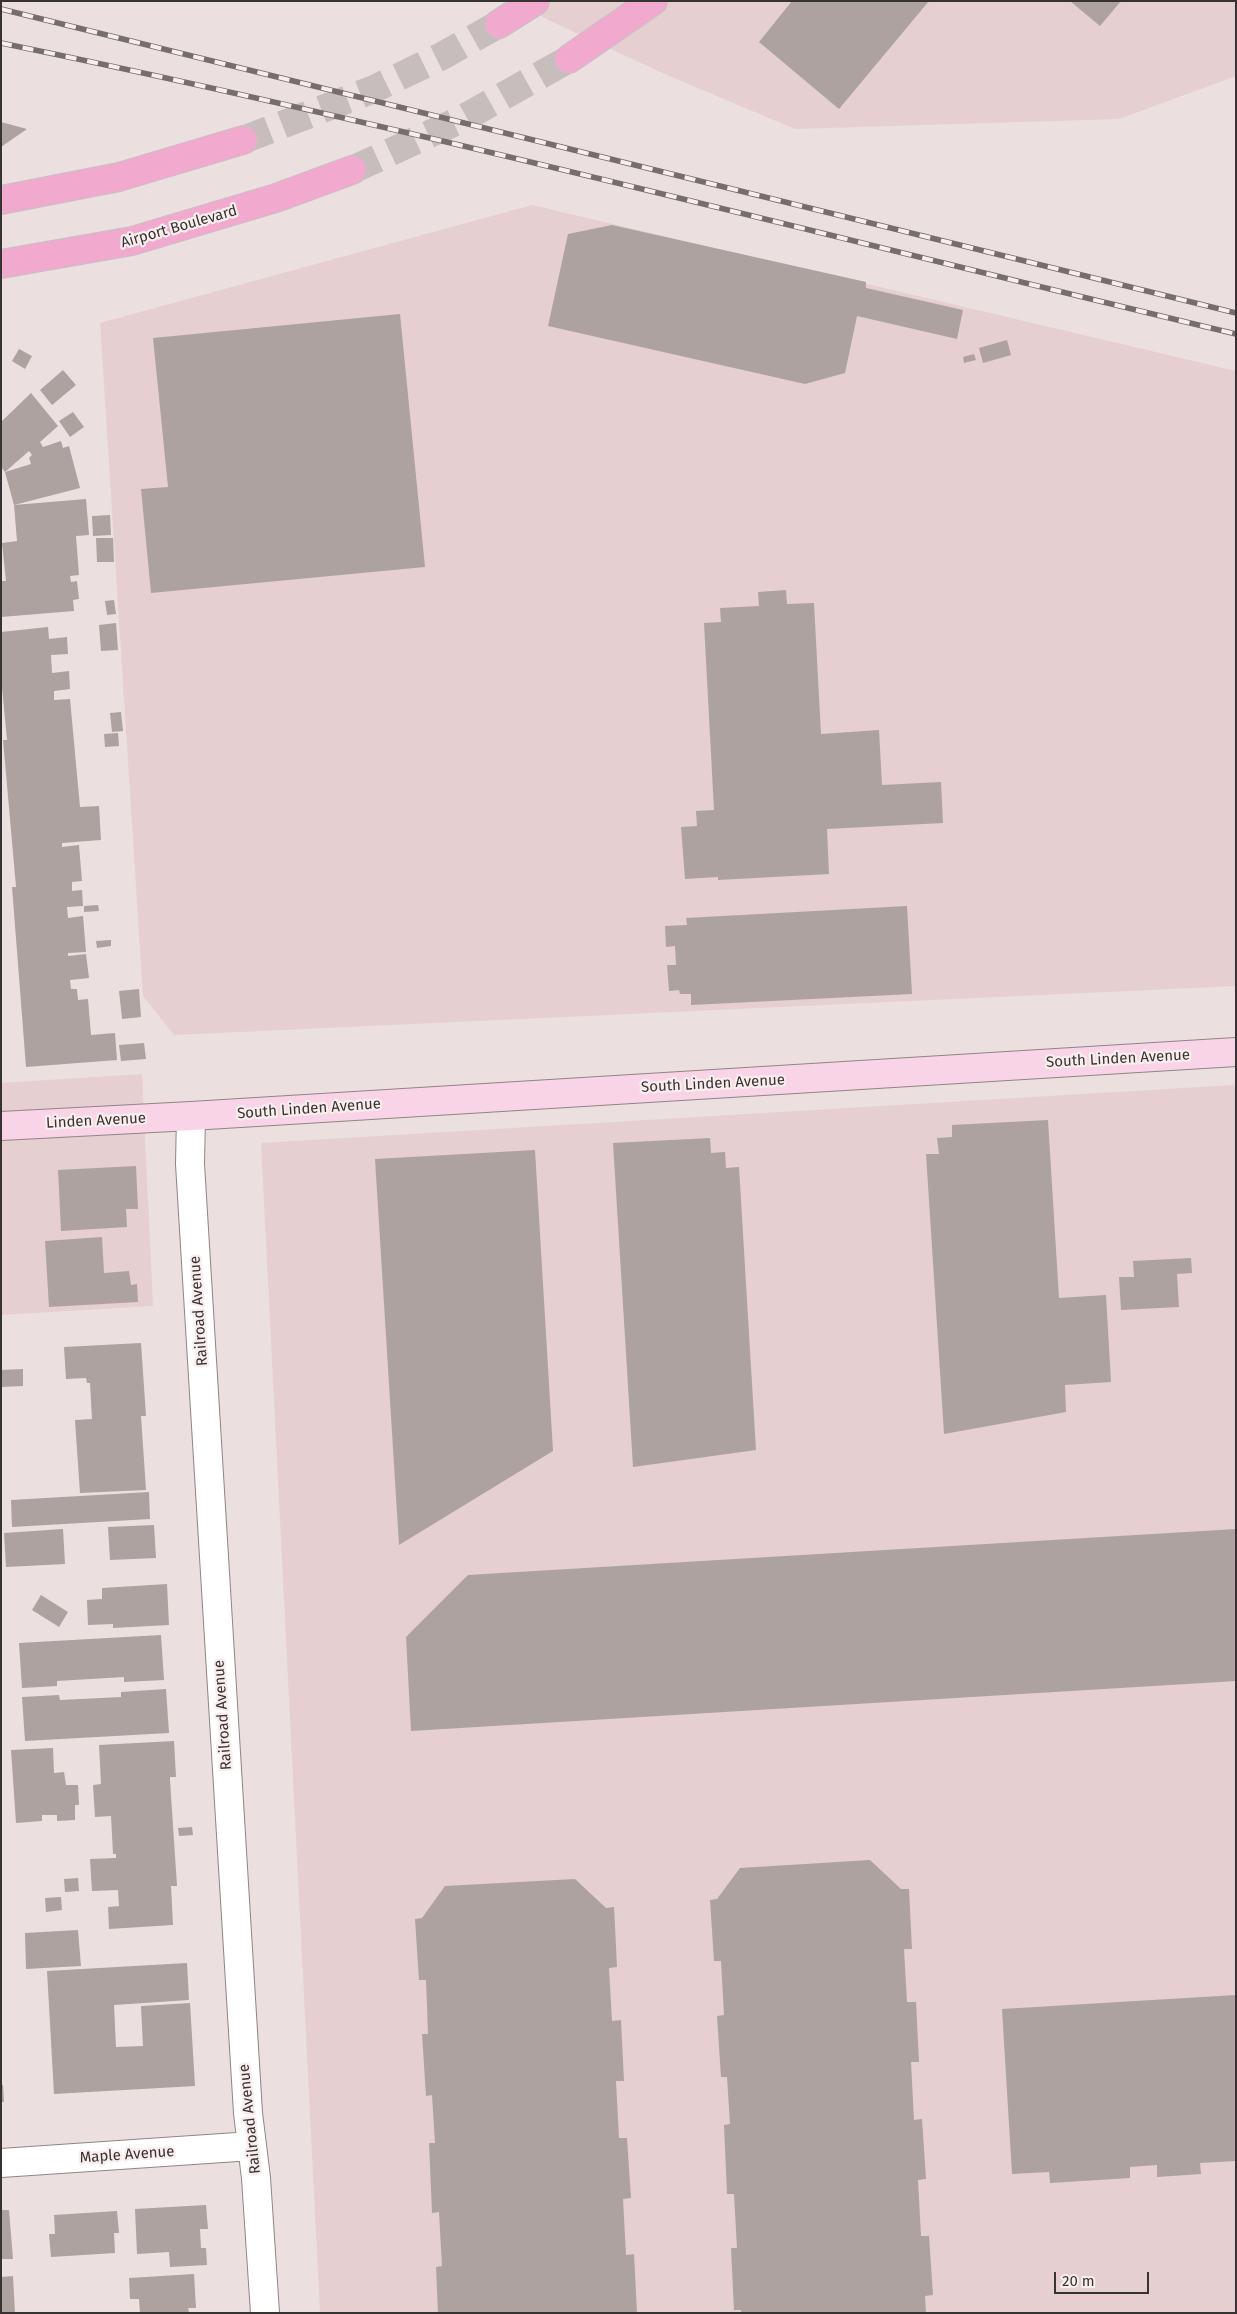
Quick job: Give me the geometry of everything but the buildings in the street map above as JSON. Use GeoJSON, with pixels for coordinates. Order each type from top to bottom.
{"type":"FeatureCollection","features":[{"type":"Feature","properties":{"kind":"main road"},"geometry":{"type":"LineString","coordinates":[[499,24],[535,1]]}},
{"type":"Feature","properties":{"kind":"main road"},"geometry":{"type":"LineString","coordinates":[[569,60],[653,1]]}},
{"type":"Feature","properties":{"kind":"main road"},"geometry":{"type":"LineString","coordinates":[[1,200],[119,177],[243,140]]}},
{"type":"Feature","properties":{"kind":"main road","name":"Airport Boulevard"},"geometry":{"type":"LineString","coordinates":[[1,264],[132,242],[276,198],[352,170]]}},
{"type":"Feature","properties":{"kind":"street","name":"South Linden Avenue"},"geometry":{"type":"LineString","coordinates":[[191,1116],[1236,1052]]}},
{"type":"Feature","properties":{"kind":"street","name":"Linden Avenue"},"geometry":{"type":"LineString","coordinates":[[1,1126],[191,1116]]}},
{"type":"Feature","properties":{"kind":"street","name":"Railroad Avenue"},"geometry":{"type":"LineString","coordinates":[[191,1116],[190,1164],[248,2113],[256,2178],[265,2313]]}},
{"type":"Feature","properties":{"kind":"street","name":"Maple Avenue"},"geometry":{"type":"LineString","coordinates":[[1,2163],[252,2146]]}},
{"type":"Feature","properties":{"kind":"shaded area"},"geometry":{"type":"Polygon","coordinates":[[[508,1],[1236,1],[1236,76],[1119,119],[795,129],[660,72],[508,1]]]}},
{"type":"Feature","properties":{"kind":"shaded area"},"geometry":{"type":"Polygon","coordinates":[[[532,205],[1236,371],[1236,986],[174,1035],[143,996],[100,323],[532,205]]]}},
{"type":"Feature","properties":{"kind":"shaded area"},"geometry":{"type":"Polygon","coordinates":[[[142,1074],[153,1306],[1,1315],[1,1083],[142,1074]]]}},
{"type":"Feature","properties":{"kind":"shaded area"},"geometry":{"type":"Polygon","coordinates":[[[1234,1085],[1236,1090],[1236,2313],[320,2313],[261,1143],[1234,1085]]]}},
{"type":"Feature","properties":{"kind":"tunnel"},"geometry":{"type":"LineString","coordinates":[[243,140],[374,89],[442,56],[499,24]]}},
{"type":"Feature","properties":{"kind":"tunnel"},"geometry":{"type":"LineString","coordinates":[[352,170],[464,118],[569,59]]}},
{"type":"Feature","properties":{"kind":"railway"},"geometry":{"type":"LineString","coordinates":[[1,9],[1236,313]]}},
{"type":"Feature","properties":{"kind":"railway"},"geometry":{"type":"LineString","coordinates":[[1,43],[156,76],[466,147],[1236,334]]}}]}
